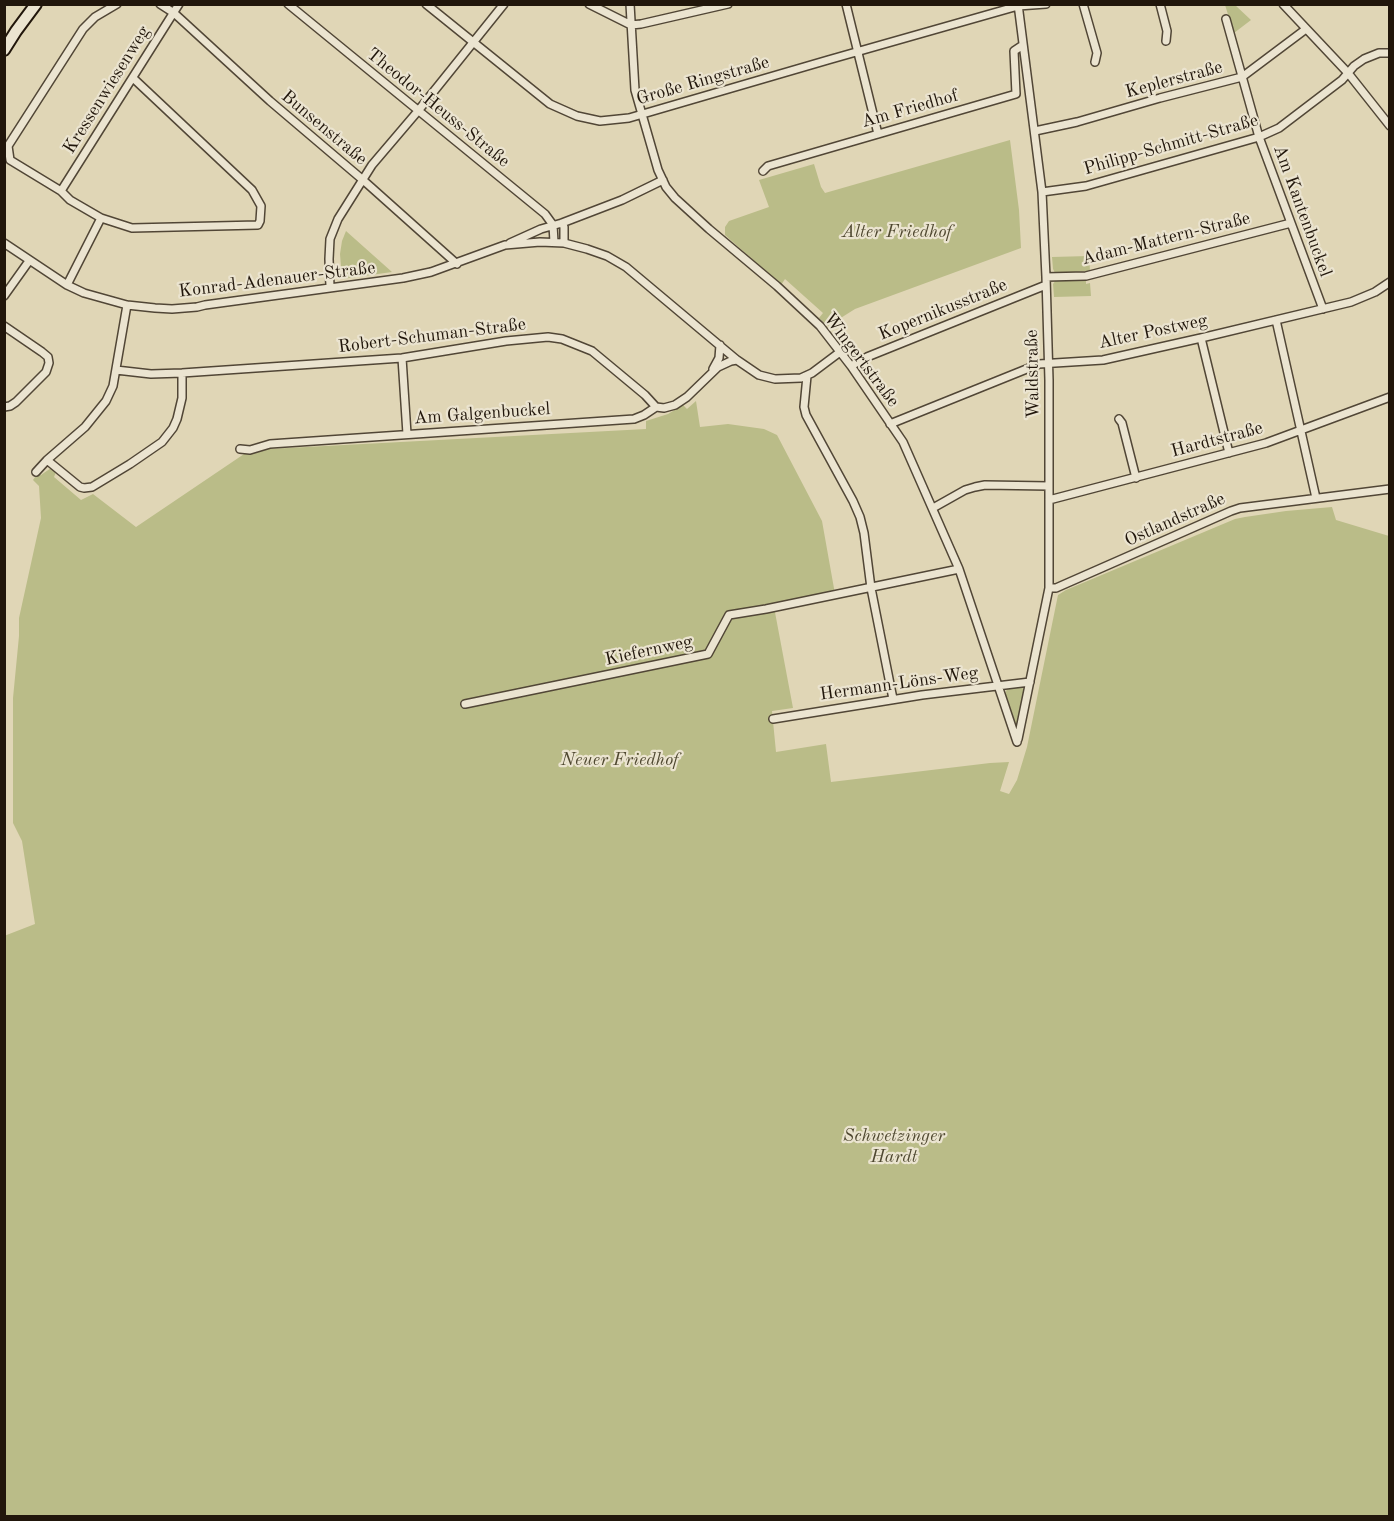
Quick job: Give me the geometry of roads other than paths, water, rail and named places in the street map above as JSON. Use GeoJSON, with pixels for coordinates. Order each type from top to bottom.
{"type":"FeatureCollection","features":[{"type":"Feature","properties":{"kind":"street"},"geometry":{"type":"LineString","coordinates":[[4,50],[36,4]]}},
{"type":"Feature","properties":{"kind":"street"},"geometry":{"type":"LineString","coordinates":[[117,4],[101,12],[83,29],[8,146],[10,160],[101,218],[132,228],[258,225],[261,206],[252,190],[133,78]]}},
{"type":"Feature","properties":{"kind":"street","name":"Bunsenstraße"},"geometry":{"type":"LineString","coordinates":[[160,4],[174,13],[270,101],[457,264]]}},
{"type":"Feature","properties":{"kind":"street","name":"Kressenwiesenweg"},"geometry":{"type":"LineString","coordinates":[[61,191],[179,4]]}},
{"type":"Feature","properties":{"kind":"street","name":"Theodor-Heuss-Straße"},"geometry":{"type":"LineString","coordinates":[[288,4],[545,214],[553,225]]}},
{"type":"Feature","properties":{"kind":"street","name":"Große Ringstraße"},"geometry":{"type":"LineString","coordinates":[[426,4],[550,104],[577,116],[600,121],[611,121],[642,114],[1018,5],[1046,4]]}},
{"type":"Feature","properties":{"kind":"street"},"geometry":{"type":"LineString","coordinates":[[330,287],[330,239],[338,219],[372,165],[504,4]]}},
{"type":"Feature","properties":{"kind":"street"},"geometry":{"type":"LineString","coordinates":[[588,4],[631,24],[641,24],[728,4]]}},
{"type":"Feature","properties":{"kind":"street","name":"Wingertstraße"},"geometry":{"type":"LineString","coordinates":[[630,4],[635,90],[658,170],[663,180],[680,203],[820,326],[903,441],[959,569],[1017,742]]}},
{"type":"Feature","properties":{"kind":"street"},"geometry":{"type":"LineString","coordinates":[[846,4],[878,134]]}},
{"type":"Feature","properties":{"kind":"street"},"geometry":{"type":"LineString","coordinates":[[1083,4],[1097,53],[1095,62]]}},
{"type":"Feature","properties":{"kind":"street"},"geometry":{"type":"LineString","coordinates":[[1160,4],[1167,31],[1166,41]]}},
{"type":"Feature","properties":{"kind":"street"},"geometry":{"type":"LineString","coordinates":[[1283,4],[1348,73],[1389,126]]}},
{"type":"Feature","properties":{"kind":"street","name":"Waldstraße"},"geometry":{"type":"LineString","coordinates":[[1017,742],[1049,588],[1048,362],[1042,192],[1018,5]]}},
{"type":"Feature","properties":{"kind":"street","name":"Am Kantenbuckel"},"geometry":{"type":"LineString","coordinates":[[1226,19],[1259,137],[1323,309]]}},
{"type":"Feature","properties":{"kind":"street","name":"Keplerstraße"},"geometry":{"type":"LineString","coordinates":[[1035,130],[1077,123],[1242,77],[1306,28]]}},
{"type":"Feature","properties":{"kind":"street","name":"Am Friedhof"},"geometry":{"type":"LineString","coordinates":[[763,171],[768,166],[1016,94],[1014,51],[1023,45]]}},
{"type":"Feature","properties":{"kind":"street","name":"Philipp-Schmitt-Straße"},"geometry":{"type":"LineString","coordinates":[[1042,192],[1086,186],[1259,137],[1280,128],[1364,59],[1378,53],[1389,52]]}},
{"type":"Feature","properties":{"kind":"street"},"geometry":{"type":"LineString","coordinates":[[506,245],[622,200],[663,180]]}},
{"type":"Feature","properties":{"kind":"street"},"geometry":{"type":"LineString","coordinates":[[67,285],[101,218]]}},
{"type":"Feature","properties":{"kind":"street"},"geometry":{"type":"LineString","coordinates":[[562,223],[564,243]]}},
{"type":"Feature","properties":{"kind":"street","name":"Adam-Mattern-Straße"},"geometry":{"type":"LineString","coordinates":[[1046,281],[1086,276],[1291,223]]}},
{"type":"Feature","properties":{"kind":"street"},"geometry":{"type":"LineString","coordinates":[[553,225],[554,242]]}},
{"type":"Feature","properties":{"kind":"street","name":"Konrad-Adenauer-Straße"},"geometry":{"type":"LineString","coordinates":[[4,243],[67,285],[84,293],[127,305],[155,309],[197,307],[411,277],[457,264],[506,245],[564,243],[607,256],[626,267],[753,372],[783,380],[807,376]]}},
{"type":"Feature","properties":{"kind":"street"},"geometry":{"type":"LineString","coordinates":[[4,296],[29,261]]}},
{"type":"Feature","properties":{"kind":"street","name":"Kopernikusstraße"},"geometry":{"type":"LineString","coordinates":[[851,366],[867,357],[1046,281]]}},
{"type":"Feature","properties":{"kind":"street","name":"Alter Postweg"},"geometry":{"type":"LineString","coordinates":[[890,424],[1039,364],[1103,360],[1201,338],[1351,302],[1375,292],[1389,282]]}},
{"type":"Feature","properties":{"kind":"street"},"geometry":{"type":"LineString","coordinates":[[36,472],[94,418],[106,401],[113,386],[127,305]]}},
{"type":"Feature","properties":{"kind":"street"},"geometry":{"type":"LineString","coordinates":[[1276,320],[1316,498]]}},
{"type":"Feature","properties":{"kind":"street"},"geometry":{"type":"LineString","coordinates":[[4,326],[42,352],[48,357],[49,363],[46,372],[16,402],[4,407]]}},
{"type":"Feature","properties":{"kind":"street","name":"Robert-Schuman-Straße"},"geometry":{"type":"LineString","coordinates":[[116,370],[151,374],[182,374],[402,358],[527,338],[548,337],[562,339],[592,351],[656,407]]}},
{"type":"Feature","properties":{"kind":"street"},"geometry":{"type":"LineString","coordinates":[[1201,338],[1229,453]]}},
{"type":"Feature","properties":{"kind":"street","name":"Am Galgenbuckel"},"geometry":{"type":"LineString","coordinates":[[712,372],[719,358],[720,345]]}},
{"type":"Feature","properties":{"kind":"street"},"geometry":{"type":"LineString","coordinates":[[840,352],[807,376],[804,407],[860,516],[892,699]]}},
{"type":"Feature","properties":{"kind":"street"},"geometry":{"type":"LineString","coordinates":[[402,358],[407,434]]}},
{"type":"Feature","properties":{"kind":"street","name":"Am Galgenbuckel"},"geometry":{"type":"LineString","coordinates":[[240,449],[250,450],[270,444],[634,418],[656,407],[664,408],[675,405],[687,397],[712,372],[725,363],[737,360]]}},
{"type":"Feature","properties":{"kind":"street"},"geometry":{"type":"LineString","coordinates":[[47,460],[84,488],[92,487],[130,464],[162,442],[173,428],[182,398],[182,374]]}},
{"type":"Feature","properties":{"kind":"street","name":"Hardtstraße"},"geometry":{"type":"LineString","coordinates":[[1049,500],[1266,443],[1389,397]]}},
{"type":"Feature","properties":{"kind":"street"},"geometry":{"type":"LineString","coordinates":[[1119,419],[1136,478]]}},
{"type":"Feature","properties":{"kind":"street"},"geometry":{"type":"LineString","coordinates":[[933,508],[964,490],[985,485],[1049,486]]}},
{"type":"Feature","properties":{"kind":"street","name":"Ostlandstraße"},"geometry":{"type":"LineString","coordinates":[[1049,588],[1056,588],[1231,511],[1250,506],[1389,489]]}},
{"type":"Feature","properties":{"kind":"street","name":"Kiefernweg"},"geometry":{"type":"LineString","coordinates":[[465,704],[708,654],[729,615],[770,609],[959,569]]}},
{"type":"Feature","properties":{"kind":"street","name":"Hermann-Löns-Weg"},"geometry":{"type":"LineString","coordinates":[[773,719],[892,699],[1030,682]]}},
{"type":"Feature","properties":{"kind":"park label","name":"Alter Friedhof"},"geometry":{"type":"Point","coordinates":[897,232]}},
{"type":"Feature","properties":{"kind":"park label","name":"Neuer Friedhof"},"geometry":{"type":"Point","coordinates":[620,760]}},
{"type":"Feature","properties":{"kind":"park label","name":"Schwetzinger Hardt"},"geometry":{"type":"Point","coordinates":[894,1146]}}]}
